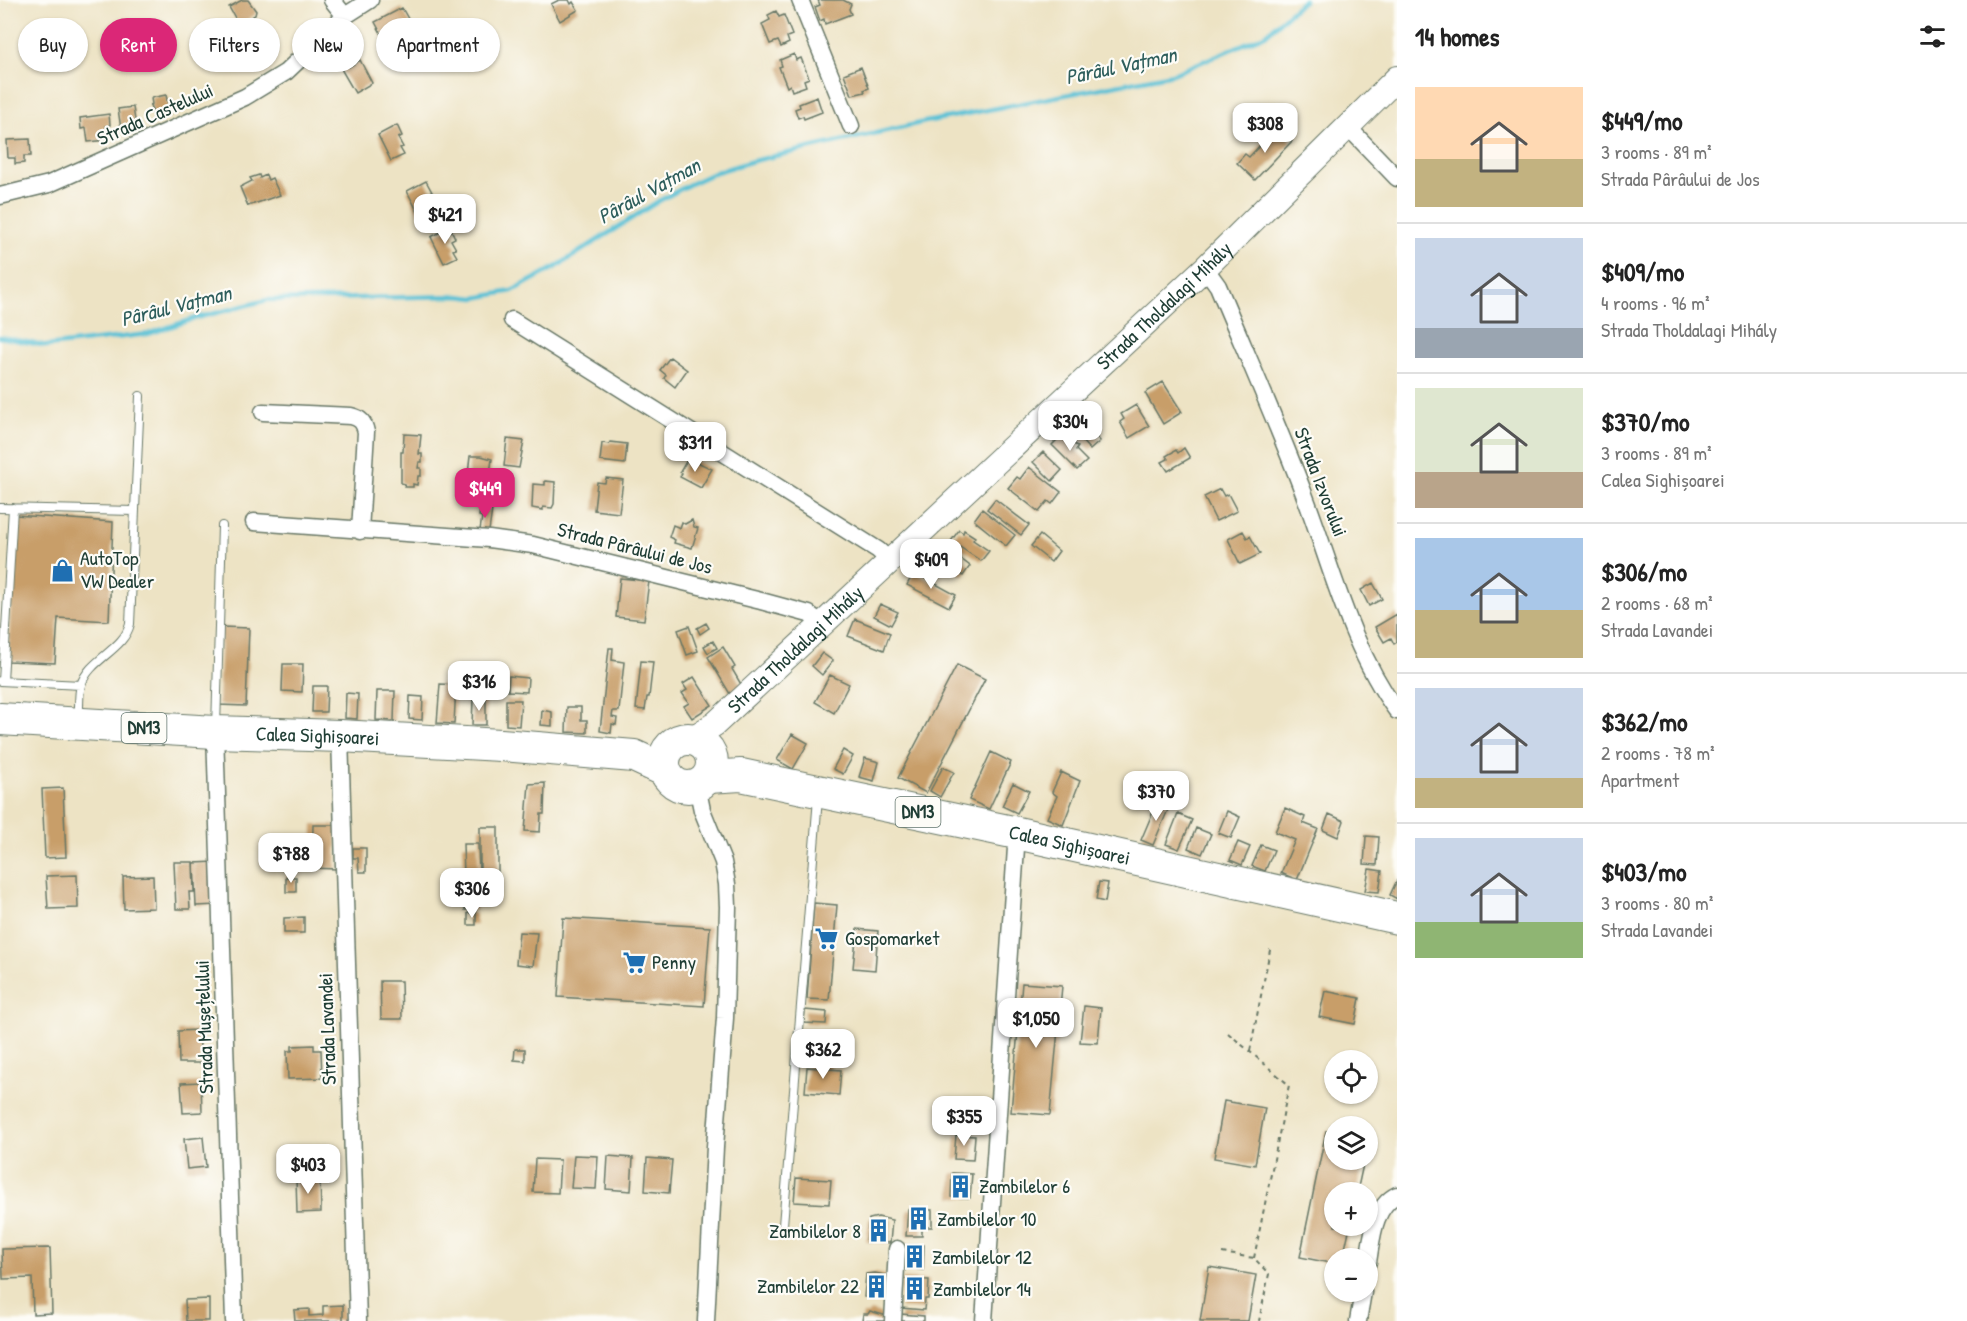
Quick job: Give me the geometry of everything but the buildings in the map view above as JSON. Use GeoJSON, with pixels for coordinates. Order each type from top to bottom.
{"type":"FeatureCollection","features":[{"type":"Feature","properties":{"kind":"highway","name":"Calea Sighișoarei"},"geometry":{"type":"LineString","coordinates":[[0,719],[501,745],[634,756],[695,765],[1017,833],[1397,918]]}},
{"type":"Feature","properties":{"kind":"street"},"geometry":{"type":"LineString","coordinates":[[332,0],[345,16]]}},
{"type":"Feature","properties":{"kind":"street","name":"Strada Castelului"},"geometry":{"type":"LineString","coordinates":[[0,196],[49,184],[245,97],[286,72],[345,16],[370,0]]}},
{"type":"Feature","properties":{"kind":"street"},"geometry":{"type":"LineString","coordinates":[[800,0],[851,126]]}},
{"type":"Feature","properties":{"kind":"street","name":"Strada Tholdalagi Mihály"},"geometry":{"type":"LineString","coordinates":[[695,765],[822,624],[1205,268],[1397,78]]}},
{"type":"Feature","properties":{"kind":"street"},"geometry":{"type":"LineString","coordinates":[[1347,126],[1397,178]]}},
{"type":"Feature","properties":{"kind":"street","name":"Strada Izvorului"},"geometry":{"type":"LineString","coordinates":[[1205,268],[1218,286],[1277,425],[1359,644],[1397,711]]}},
{"type":"Feature","properties":{"kind":"street"},"geometry":{"type":"LineString","coordinates":[[512,320],[878,550],[890,561]]}},
{"type":"Feature","properties":{"kind":"street"},"geometry":{"type":"LineString","coordinates":[[263,412],[351,416],[365,424],[360,531]]}},
{"type":"Feature","properties":{"kind":"street","name":"Strada Pârâului de Jos"},"geometry":{"type":"LineString","coordinates":[[254,522],[489,539],[533,545],[809,614],[822,624]]}},
{"type":"Feature","properties":{"kind":"street","name":"Strada Mușețelului"},"geometry":{"type":"LineString","coordinates":[[216,732],[234,1321]]}},
{"type":"Feature","properties":{"kind":"street","name":"Strada Lavandei"},"geometry":{"type":"LineString","coordinates":[[340,736],[358,1321]]}},
{"type":"Feature","properties":{"kind":"street"},"geometry":{"type":"LineString","coordinates":[[695,765],[723,862],[728,907],[724,1018],[706,1321]]}},
{"type":"Feature","properties":{"kind":"street"},"geometry":{"type":"LineString","coordinates":[[984,1321],[1017,833]]}},
{"type":"Feature","properties":{"kind":"street"},"geometry":{"type":"LineString","coordinates":[[1371,1248],[1375,1224],[1382,1208],[1397,1194]]}},
{"type":"Feature","properties":{"kind":"street"},"geometry":{"type":"LineString","coordinates":[[894,1321],[897,1249]]}},
{"type":"Feature","properties":{"kind":"street"},"geometry":{"type":"LineString","coordinates":[[1358,1321],[1361,1302]]}},
{"type":"Feature","properties":{"kind":"lane"},"geometry":{"type":"LineString","coordinates":[[77,723],[81,686],[92,668],[128,634],[130,624],[140,396]]}},
{"type":"Feature","properties":{"kind":"lane"},"geometry":{"type":"LineString","coordinates":[[0,508],[135,511]]}},
{"type":"Feature","properties":{"kind":"lane"},"geometry":{"type":"LineString","coordinates":[[13,508],[1,681],[81,686]]}},
{"type":"Feature","properties":{"kind":"lane"},"geometry":{"type":"LineString","coordinates":[[216,732],[222,526]]}},
{"type":"Feature","properties":{"kind":"lane"},"geometry":{"type":"LineString","coordinates":[[783,1225],[819,791]]}},
{"type":"Feature","properties":{"kind":"path"},"geometry":{"type":"LineString","coordinates":[[1250,1052],[1271,945]]}},
{"type":"Feature","properties":{"kind":"path"},"geometry":{"type":"LineString","coordinates":[[1228,1033],[1289,1085],[1254,1258]]}},
{"type":"Feature","properties":{"kind":"path"},"geometry":{"type":"LineString","coordinates":[[1222,1253],[1254,1258],[1269,1274],[1259,1321]]}},
{"type":"Feature","properties":{"kind":"waterway","name":"Pârâul Vațman"},"geometry":{"type":"LineString","coordinates":[[0,337],[47,346],[148,334],[196,318],[267,300],[458,296],[475,298],[512,291],[556,267],[657,202],[716,172],[753,161],[925,122],[1173,74],[1265,35],[1304,0]]}},
{"type":"Feature","properties":{"kind":"place","name":"AutoTop VW Dealer"},"geometry":{"type":"Point","coordinates":[62,570]}},
{"type":"Feature","properties":{"kind":"place","name":"Gospomarket"},"geometry":{"type":"Point","coordinates":[827,938]}},
{"type":"Feature","properties":{"kind":"place","name":"Penny"},"geometry":{"type":"Point","coordinates":[634,962]}},
{"type":"Feature","properties":{"kind":"place","name":"Zambilelor 6"},"geometry":{"type":"Point","coordinates":[961,1186]}},
{"type":"Feature","properties":{"kind":"place","name":"Zambilelor 10"},"geometry":{"type":"Point","coordinates":[919,1219]}},
{"type":"Feature","properties":{"kind":"place","name":"Zambilelor 8"},"geometry":{"type":"Point","coordinates":[879,1231]}},
{"type":"Feature","properties":{"kind":"place","name":"Zambilelor 12"},"geometry":{"type":"Point","coordinates":[914,1257]}},
{"type":"Feature","properties":{"kind":"place","name":"Zambilelor 22"},"geometry":{"type":"Point","coordinates":[877,1286]}},
{"type":"Feature","properties":{"kind":"place","name":"Zambilelor 14"},"geometry":{"type":"Point","coordinates":[915,1289]}}]}
